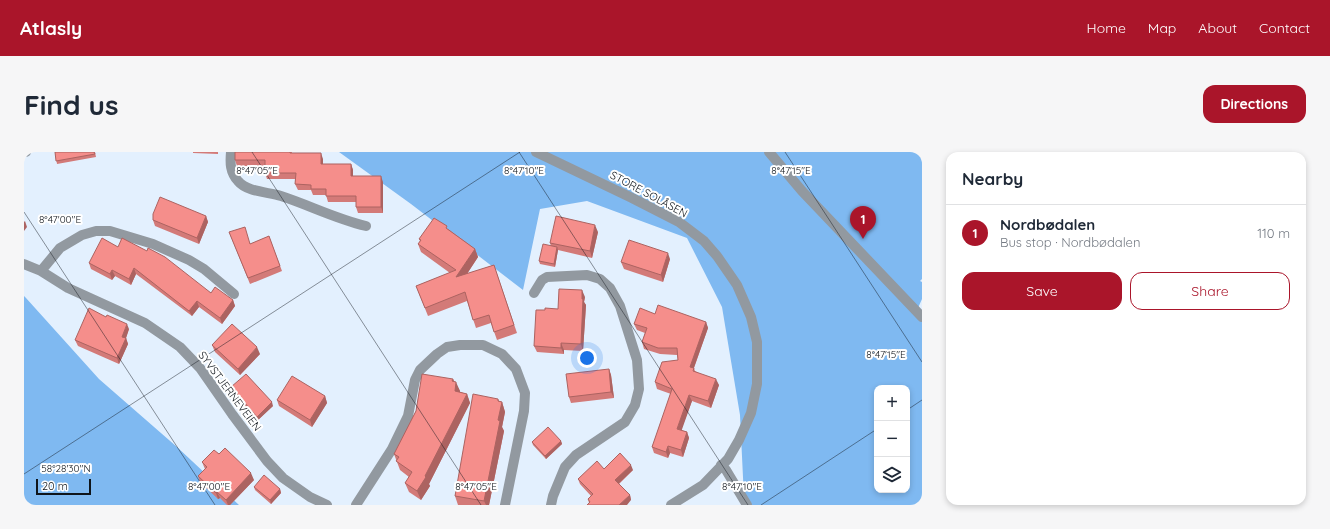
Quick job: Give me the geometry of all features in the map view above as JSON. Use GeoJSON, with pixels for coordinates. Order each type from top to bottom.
{"type":"FeatureCollection","features":[{"type":"Feature","properties":{"kind":"street"},"geometry":{"type":"LineString","coordinates":[[231,152],[230,163],[232,172],[238,182],[251,188],[281,196],[346,221],[366,226]]}},
{"type":"Feature","properties":{"kind":"street","name":"STORE SOLÅSEN"},"geometry":{"type":"LineString","coordinates":[[536,152],[679,222],[704,241],[717,256],[737,285],[751,317],[757,342],[757,384],[751,413],[739,440],[728,459],[703,485],[671,505]]}},
{"type":"Feature","properties":{"kind":"street"},"geometry":{"type":"LineString","coordinates":[[769,152],[802,191],[921,313]]}},
{"type":"Feature","properties":{"kind":"street"},"geometry":{"type":"LineString","coordinates":[[40,271],[60,248],[82,235],[96,231],[110,231],[153,244],[189,260],[204,269],[234,294]]}},
{"type":"Feature","properties":{"kind":"street","name":"SYVSTJERNEVEIEN"},"geometry":{"type":"LineString","coordinates":[[24,264],[40,271],[68,288],[145,322],[180,347],[200,368],[267,461],[283,478],[310,497],[327,505]]}},
{"type":"Feature","properties":{"kind":"street"},"geometry":{"type":"LineString","coordinates":[[534,293],[542,280],[547,277],[587,275],[600,279],[610,288],[620,306],[637,360],[639,388],[635,405],[625,422],[576,456],[565,467],[553,496],[551,505]]}},
{"type":"Feature","properties":{"kind":"street"},"geometry":{"type":"LineString","coordinates":[[356,505],[392,449],[408,416],[415,380],[420,370],[447,347],[460,345],[483,345],[502,354],[516,369],[525,393],[524,411],[505,505]]}},
{"type":"Feature","properties":{"kind":"street"},"geometry":{"type":"LineString","coordinates":[[722,465],[747,505]]}},
{"type":"Feature","properties":{"kind":"shaded area"},"geometry":{"type":"Polygon","coordinates":[[[339,152],[922,152],[922,279],[920,281],[922,282],[922,299],[918,308],[922,315],[922,505],[752,505],[744,498],[740,415],[722,307],[687,238],[587,201],[540,209],[523,290],[411,204],[339,152]]]}},
{"type":"Feature","properties":{"kind":"shaded area"},"geometry":{"type":"Polygon","coordinates":[[[24,296],[99,379],[177,447],[239,505],[24,505],[24,296]]]}},
{"type":"Feature","properties":{"kind":"building"},"geometry":{"type":"Polygon","coordinates":[[[55,152],[94,152],[95,154],[56,161],[55,152]]]}},
{"type":"Feature","properties":{"kind":"building"},"geometry":{"type":"Polygon","coordinates":[[[235,152],[321,153],[321,164],[351,164],[351,176],[381,176],[381,207],[356,207],[356,196],[326,196],[326,189],[311,189],[311,185],[295,184],[296,173],[265,173],[265,160],[235,160],[235,152]]]}},
{"type":"Feature","properties":{"kind":"building"},"geometry":{"type":"Polygon","coordinates":[[[160,197],[206,216],[197,238],[153,220],[153,214],[160,197]]]}},
{"type":"Feature","properties":{"kind":"building"},"geometry":{"type":"Polygon","coordinates":[[[556,216],[595,225],[590,251],[550,243],[556,216]]]}},
{"type":"Feature","properties":{"kind":"building"},"geometry":{"type":"Polygon","coordinates":[[[434,218],[447,226],[446,228],[475,249],[456,277],[494,265],[514,325],[494,332],[489,315],[473,320],[465,292],[425,308],[416,286],[456,270],[418,244],[421,240],[419,239],[434,218]]]}},
{"type":"Feature","properties":{"kind":"building"},"geometry":{"type":"Polygon","coordinates":[[[245,227],[250,244],[269,236],[280,266],[248,278],[229,232],[245,227]]]}},
{"type":"Feature","properties":{"kind":"building"},"geometry":{"type":"Polygon","coordinates":[[[102,238],[118,247],[122,238],[147,251],[148,248],[165,257],[211,293],[215,287],[233,300],[220,318],[197,301],[189,311],[134,268],[129,279],[112,270],[110,274],[89,263],[102,238]]]}},
{"type":"Feature","properties":{"kind":"building"},"geometry":{"type":"Polygon","coordinates":[[[629,240],[668,253],[661,275],[621,262],[629,240]]]}},
{"type":"Feature","properties":{"kind":"building"},"geometry":{"type":"Polygon","coordinates":[[[543,244],[557,247],[554,264],[539,261],[543,244]]]}},
{"type":"Feature","properties":{"kind":"building"},"geometry":{"type":"Polygon","coordinates":[[[559,289],[582,290],[581,344],[561,343],[561,348],[534,346],[536,310],[545,310],[545,308],[558,309],[559,289]]]}},
{"type":"Feature","properties":{"kind":"building"},"geometry":{"type":"Polygon","coordinates":[[[658,305],[706,322],[690,367],[694,368],[693,371],[716,379],[708,401],[689,395],[677,429],[687,432],[681,450],[668,446],[666,452],[652,447],[672,389],[655,382],[662,362],[678,360],[677,348],[658,348],[642,342],[647,328],[634,324],[640,308],[655,314],[658,305]]]}},
{"type":"Feature","properties":{"kind":"building"},"geometry":{"type":"Polygon","coordinates":[[[89,308],[106,317],[107,315],[127,324],[122,337],[126,338],[117,358],[75,340],[89,308]]]}},
{"type":"Feature","properties":{"kind":"building"},"geometry":{"type":"Polygon","coordinates":[[[232,324],[257,347],[238,369],[212,345],[232,324]]]}},
{"type":"Feature","properties":{"kind":"building"},"geometry":{"type":"Polygon","coordinates":[[[609,369],[611,392],[569,397],[566,374],[609,369]]]}},
{"type":"Feature","properties":{"kind":"building"},"geometry":{"type":"Polygon","coordinates":[[[246,374],[272,402],[257,417],[231,387],[246,374]]]}},
{"type":"Feature","properties":{"kind":"building"},"geometry":{"type":"Polygon","coordinates":[[[422,374],[453,379],[452,381],[456,382],[455,391],[467,394],[425,476],[426,477],[417,491],[405,483],[412,472],[396,461],[399,457],[394,454],[416,411],[422,374]]]}},
{"type":"Feature","properties":{"kind":"building"},"geometry":{"type":"Polygon","coordinates":[[[292,376],[325,396],[310,420],[277,400],[292,376]]]}},
{"type":"Feature","properties":{"kind":"building"},"geometry":{"type":"Polygon","coordinates":[[[473,394],[498,399],[498,401],[502,402],[498,420],[500,421],[484,501],[455,496],[473,394]]]}},
{"type":"Feature","properties":{"kind":"building"},"geometry":{"type":"Polygon","coordinates":[[[548,427],[561,441],[545,456],[532,442],[548,427]]]}},
{"type":"Feature","properties":{"kind":"building"},"geometry":{"type":"Polygon","coordinates":[[[225,448],[251,473],[226,500],[198,476],[207,467],[202,462],[214,450],[219,454],[225,448]]]}},
{"type":"Feature","properties":{"kind":"building"},"geometry":{"type":"Polygon","coordinates":[[[620,453],[631,465],[615,480],[630,495],[619,505],[587,505],[590,502],[588,499],[593,494],[578,479],[597,461],[604,469],[620,453]]]}},
{"type":"Feature","properties":{"kind":"building"},"geometry":{"type":"Polygon","coordinates":[[[264,475],[280,489],[270,500],[254,487],[264,475]]]}},
{"type":"Feature","properties":{"kind":"place","name":"Nordbødalen"},"geometry":{"type":"Point","coordinates":[863,239]}}]}
